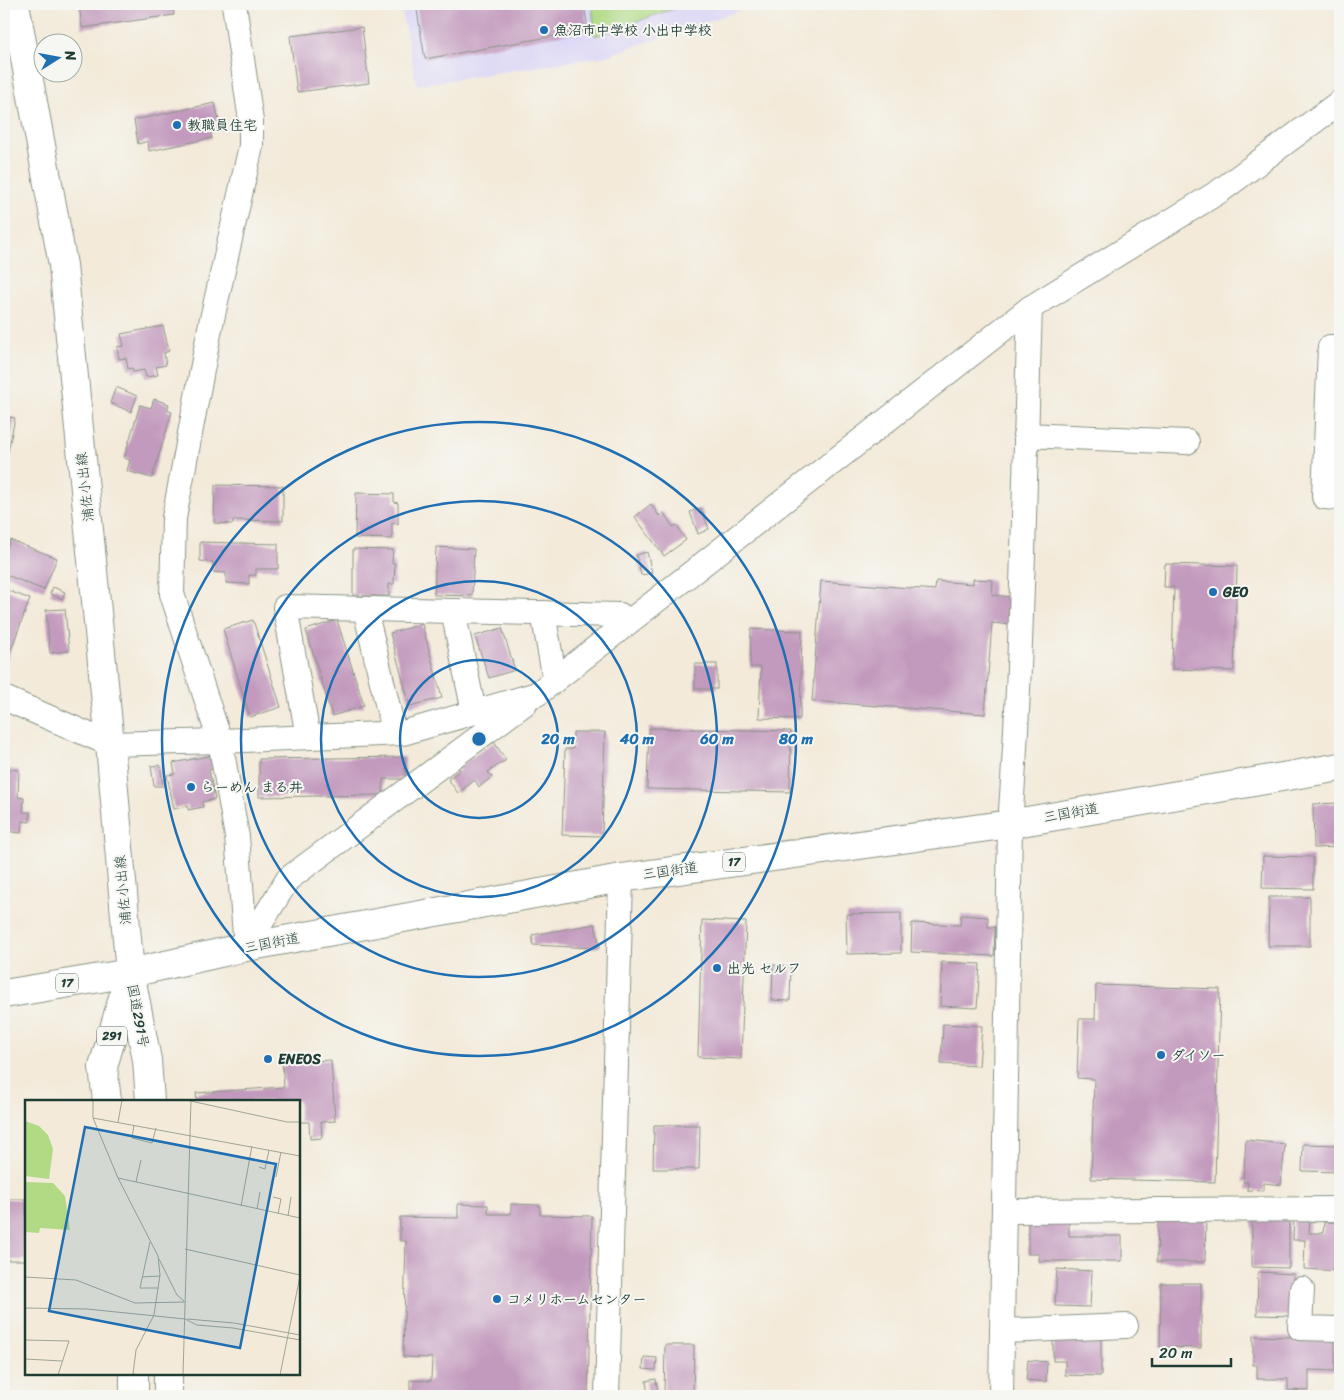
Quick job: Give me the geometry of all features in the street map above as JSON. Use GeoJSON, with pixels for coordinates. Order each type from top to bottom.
{"type":"FeatureCollection","features":[{"type":"Feature","properties":{"kind":"main road","name":"浦佐小出線"},"geometry":{"type":"LineString","coordinates":[[16,4],[63,265],[110,744],[130,973]]}},
{"type":"Feature","properties":{"kind":"main road","name":"三国街道"},"geometry":{"type":"LineString","coordinates":[[4,994],[130,973],[246,947],[621,878],[1010,824],[1340,767]]}},
{"type":"Feature","properties":{"kind":"main road","name":"国道291号"},"geometry":{"type":"LineString","coordinates":[[107,1100],[103,1067],[130,973]]}},
{"type":"Feature","properties":{"kind":"main road","name":"国道291号"},"geometry":{"type":"LineString","coordinates":[[130,973],[147,1060],[150,1100]]}},
{"type":"Feature","properties":{"kind":"main road"},"geometry":{"type":"LineString","coordinates":[[134,1375],[134,1396]]}},
{"type":"Feature","properties":{"kind":"main road"},"geometry":{"type":"LineString","coordinates":[[168,1375],[168,1396]]}},
{"type":"Feature","properties":{"kind":"street"},"geometry":{"type":"LineString","coordinates":[[234,4],[251,121],[251,146],[210,328],[174,518],[172,594],[220,741],[238,837],[246,947]]}},
{"type":"Feature","properties":{"kind":"street"},"geometry":{"type":"LineString","coordinates":[[246,947],[288,879],[546,687],[1030,308],[1220,192],[1340,102]]}},
{"type":"Feature","properties":{"kind":"street"},"geometry":{"type":"LineString","coordinates":[[1001,1396],[1010,824],[1020,639],[1030,308]]}},
{"type":"Feature","properties":{"kind":"street"},"geometry":{"type":"LineString","coordinates":[[1340,347],[1330,347],[1324,497],[1340,498]]}},
{"type":"Feature","properties":{"kind":"street"},"geometry":{"type":"LineString","coordinates":[[1026,436],[1187,442]]}},
{"type":"Feature","properties":{"kind":"street"},"geometry":{"type":"LineString","coordinates":[[308,737],[285,607],[620,615]]}},
{"type":"Feature","properties":{"kind":"street"},"geometry":{"type":"LineString","coordinates":[[365,609],[394,733]]}},
{"type":"Feature","properties":{"kind":"street"},"geometry":{"type":"LineString","coordinates":[[453,611],[474,712]]}},
{"type":"Feature","properties":{"kind":"street"},"geometry":{"type":"LineString","coordinates":[[543,613],[546,687]]}},
{"type":"Feature","properties":{"kind":"street"},"geometry":{"type":"LineString","coordinates":[[4,698],[110,744],[403,733],[474,712],[546,687]]}},
{"type":"Feature","properties":{"kind":"street"},"geometry":{"type":"LineString","coordinates":[[608,1396],[621,878]]}},
{"type":"Feature","properties":{"kind":"street"},"geometry":{"type":"LineString","coordinates":[[1004,1211],[1340,1209]]}},
{"type":"Feature","properties":{"kind":"street"},"geometry":{"type":"LineString","coordinates":[[1302,1289],[1300,1328],[1340,1329]]}},
{"type":"Feature","properties":{"kind":"street"},"geometry":{"type":"LineString","coordinates":[[1002,1331],[1126,1326]]}},
{"type":"Feature","properties":{"kind":"shaded area","name":"魚沼市中学校 小出中学校"},"geometry":{"type":"Polygon","coordinates":[[[400,4],[759,4],[606,56],[417,85],[400,4]]]}},
{"type":"Feature","properties":{"kind":"green space"},"geometry":{"type":"Polygon","coordinates":[[[592,4],[687,4],[595,36],[592,4]]]}},
{"type":"Feature","properties":{"kind":"building"},"geometry":{"type":"Polygon","coordinates":[[[79,4],[173,4],[174,15],[82,28],[79,4]]]}},
{"type":"Feature","properties":{"kind":"building"},"geometry":{"type":"Polygon","coordinates":[[[416,4],[584,4],[588,30],[425,59],[416,4]]]}},
{"type":"Feature","properties":{"kind":"building"},"geometry":{"type":"Polygon","coordinates":[[[362,27],[369,83],[297,92],[290,36],[362,27]]]}},
{"type":"Feature","properties":{"kind":"building","name":"教職員住宅"},"geometry":{"type":"Polygon","coordinates":[[[215,103],[221,130],[210,132],[212,138],[149,151],[148,141],[138,144],[134,120],[215,103]]]}},
{"type":"Feature","properties":{"kind":"building"},"geometry":{"type":"Polygon","coordinates":[[[163,326],[169,351],[164,353],[166,365],[156,367],[158,375],[146,377],[144,370],[133,372],[132,368],[128,369],[126,358],[119,359],[117,347],[124,346],[121,334],[163,326]]]}},
{"type":"Feature","properties":{"kind":"building"},"geometry":{"type":"Polygon","coordinates":[[[116,387],[137,396],[131,412],[110,403],[116,387]]]}},
{"type":"Feature","properties":{"kind":"building"},"geometry":{"type":"Polygon","coordinates":[[[154,399],[169,404],[167,410],[172,412],[152,478],[127,471],[130,460],[124,458],[140,405],[151,408],[154,399]]]}},
{"type":"Feature","properties":{"kind":"building"},"geometry":{"type":"Polygon","coordinates":[[[4,416],[15,418],[8,452],[4,452],[4,416]]]}},
{"type":"Feature","properties":{"kind":"building"},"geometry":{"type":"Polygon","coordinates":[[[215,485],[283,486],[283,521],[233,520],[233,524],[214,523],[215,485]]]}},
{"type":"Feature","properties":{"kind":"building"},"geometry":{"type":"Polygon","coordinates":[[[356,493],[394,494],[394,502],[398,503],[398,524],[392,523],[392,539],[355,538],[356,493]]]}},
{"type":"Feature","properties":{"kind":"building"},"geometry":{"type":"Polygon","coordinates":[[[651,504],[659,516],[663,512],[673,527],[676,525],[686,540],[664,556],[635,517],[651,504]]]}},
{"type":"Feature","properties":{"kind":"building"},"geometry":{"type":"Polygon","coordinates":[[[701,508],[709,529],[698,534],[690,512],[701,508]]]}},
{"type":"Feature","properties":{"kind":"building"},"geometry":{"type":"Polygon","coordinates":[[[10,540],[57,558],[44,590],[4,574],[4,557],[10,540]]]}},
{"type":"Feature","properties":{"kind":"building"},"geometry":{"type":"Polygon","coordinates":[[[200,542],[278,544],[278,569],[256,569],[256,575],[249,575],[249,584],[226,583],[226,573],[212,572],[213,562],[200,561],[200,542]]]}},
{"type":"Feature","properties":{"kind":"building"},"geometry":{"type":"Polygon","coordinates":[[[436,547],[474,549],[472,596],[434,595],[436,547]]]}},
{"type":"Feature","properties":{"kind":"building"},"geometry":{"type":"Polygon","coordinates":[[[353,549],[393,550],[392,563],[395,563],[394,584],[389,584],[389,596],[353,596],[353,549]]]}},
{"type":"Feature","properties":{"kind":"building"},"geometry":{"type":"Polygon","coordinates":[[[647,552],[652,573],[641,575],[636,555],[647,552]]]}},
{"type":"Feature","properties":{"kind":"building"},"geometry":{"type":"Polygon","coordinates":[[[1165,564],[1237,566],[1234,671],[1172,669],[1174,587],[1164,587],[1165,564]]]}},
{"type":"Feature","properties":{"kind":"building"},"geometry":{"type":"Polygon","coordinates":[[[973,579],[993,580],[992,595],[1013,597],[1011,625],[992,623],[985,714],[812,701],[821,581],[935,590],[936,581],[973,584],[973,579]]]}},
{"type":"Feature","properties":{"kind":"building"},"geometry":{"type":"Polygon","coordinates":[[[53,587],[65,592],[62,599],[50,594],[53,587]]]}},
{"type":"Feature","properties":{"kind":"building"},"geometry":{"type":"Polygon","coordinates":[[[4,589],[30,599],[7,660],[4,659],[4,589]]]}},
{"type":"Feature","properties":{"kind":"building"},"geometry":{"type":"Polygon","coordinates":[[[65,609],[69,651],[50,653],[46,610],[65,609]]]}},
{"type":"Feature","properties":{"kind":"building"},"geometry":{"type":"Polygon","coordinates":[[[253,620],[281,707],[250,717],[223,629],[253,620]]]}},
{"type":"Feature","properties":{"kind":"building"},"geometry":{"type":"Polygon","coordinates":[[[337,620],[364,706],[332,716],[306,630],[337,620]]]}},
{"type":"Feature","properties":{"kind":"building"},"geometry":{"type":"Polygon","coordinates":[[[422,624],[442,698],[410,706],[390,633],[422,624]]]}},
{"type":"Feature","properties":{"kind":"building"},"geometry":{"type":"Polygon","coordinates":[[[502,628],[515,670],[489,678],[475,636],[502,628]]]}},
{"type":"Feature","properties":{"kind":"building"},"geometry":{"type":"Polygon","coordinates":[[[751,629],[802,631],[800,719],[759,718],[761,667],[750,667],[751,629]]]}},
{"type":"Feature","properties":{"kind":"building"},"geometry":{"type":"Polygon","coordinates":[[[695,664],[717,664],[717,689],[695,689],[695,664]]]}},
{"type":"Feature","properties":{"kind":"building"},"geometry":{"type":"Polygon","coordinates":[[[649,728],[791,731],[790,792],[647,789],[649,728]]]}},
{"type":"Feature","properties":{"kind":"building"},"geometry":{"type":"Polygon","coordinates":[[[573,732],[605,732],[602,836],[562,835],[565,749],[573,749],[573,732]]]}},
{"type":"Feature","properties":{"kind":"building"},"geometry":{"type":"Polygon","coordinates":[[[494,742],[506,760],[488,772],[492,777],[479,787],[475,780],[458,793],[448,779],[460,770],[458,767],[494,742]]]}},
{"type":"Feature","properties":{"kind":"building","name":"らーめん まる井"},"geometry":{"type":"Polygon","coordinates":[[[213,755],[215,768],[209,770],[215,799],[202,802],[203,807],[188,810],[188,806],[174,809],[167,775],[175,774],[173,763],[213,755]]]}},
{"type":"Feature","properties":{"kind":"building"},"geometry":{"type":"Polygon","coordinates":[[[405,757],[405,779],[383,779],[383,795],[259,797],[259,759],[405,757]]]}},
{"type":"Feature","properties":{"kind":"building"},"geometry":{"type":"Polygon","coordinates":[[[4,759],[7,759],[6,769],[19,770],[18,797],[24,798],[23,812],[30,812],[30,822],[22,821],[21,833],[4,831],[4,759]]]}},
{"type":"Feature","properties":{"kind":"building"},"geometry":{"type":"Polygon","coordinates":[[[160,765],[163,786],[154,786],[151,766],[160,765]]]}},
{"type":"Feature","properties":{"kind":"building"},"geometry":{"type":"Polygon","coordinates":[[[1340,803],[1340,847],[1314,848],[1313,804],[1340,803]]]}},
{"type":"Feature","properties":{"kind":"building"},"geometry":{"type":"Polygon","coordinates":[[[1263,856],[1313,857],[1313,889],[1262,888],[1263,856]]]}},
{"type":"Feature","properties":{"kind":"building"},"geometry":{"type":"Polygon","coordinates":[[[1269,897],[1310,897],[1310,946],[1268,946],[1269,897]]]}},
{"type":"Feature","properties":{"kind":"building"},"geometry":{"type":"Polygon","coordinates":[[[901,913],[901,953],[847,954],[846,914],[901,913]]]}},
{"type":"Feature","properties":{"kind":"building"},"geometry":{"type":"Polygon","coordinates":[[[961,915],[988,917],[988,927],[995,927],[994,956],[911,952],[912,923],[960,925],[961,915]]]}},
{"type":"Feature","properties":{"kind":"building"},"geometry":{"type":"Polygon","coordinates":[[[702,920],[746,922],[741,1059],[698,1057],[702,920]]]}},
{"type":"Feature","properties":{"kind":"building"},"geometry":{"type":"Polygon","coordinates":[[[595,924],[600,947],[533,945],[532,935],[595,924]]]}},
{"type":"Feature","properties":{"kind":"building"},"geometry":{"type":"Polygon","coordinates":[[[942,962],[980,964],[977,1008],[940,1006],[942,962]]]}},
{"type":"Feature","properties":{"kind":"building"},"geometry":{"type":"Polygon","coordinates":[[[773,965],[791,966],[790,1001],[772,1000],[773,965]]]}},
{"type":"Feature","properties":{"kind":"building"},"geometry":{"type":"Polygon","coordinates":[[[1096,985],[1220,989],[1215,1182],[1091,1179],[1094,1079],[1077,1078],[1079,1019],[1095,1019],[1096,985]]]}},
{"type":"Feature","properties":{"kind":"building"},"geometry":{"type":"Polygon","coordinates":[[[943,1024],[982,1026],[979,1066],[941,1064],[943,1024]]]}},
{"type":"Feature","properties":{"kind":"building"},"geometry":{"type":"Polygon","coordinates":[[[331,1060],[335,1121],[321,1122],[322,1138],[310,1139],[309,1122],[300,1122],[300,1100],[197,1100],[196,1093],[284,1087],[282,1063],[331,1060]]]}},
{"type":"Feature","properties":{"kind":"building"},"geometry":{"type":"Polygon","coordinates":[[[654,1125],[700,1125],[699,1169],[653,1169],[654,1125]]]}},
{"type":"Feature","properties":{"kind":"building"},"geometry":{"type":"Polygon","coordinates":[[[1246,1140],[1285,1144],[1281,1185],[1264,1183],[1264,1191],[1247,1190],[1248,1182],[1243,1182],[1246,1140]]]}},
{"type":"Feature","properties":{"kind":"building"},"geometry":{"type":"Polygon","coordinates":[[[1303,1144],[1340,1145],[1340,1172],[1302,1171],[1303,1144]]]}},
{"type":"Feature","properties":{"kind":"building"},"geometry":{"type":"Polygon","coordinates":[[[4,1199],[25,1199],[25,1260],[4,1260],[4,1199]]]}},
{"type":"Feature","properties":{"kind":"building","name":"コメリホームセンター"},"geometry":{"type":"Polygon","coordinates":[[[458,1204],[488,1205],[488,1214],[511,1214],[511,1204],[540,1205],[540,1215],[592,1216],[588,1396],[410,1396],[410,1380],[431,1381],[432,1358],[403,1357],[406,1241],[400,1241],[400,1217],[458,1218],[458,1204]]]}},
{"type":"Feature","properties":{"kind":"building"},"geometry":{"type":"Polygon","coordinates":[[[1252,1215],[1289,1217],[1289,1268],[1252,1267],[1252,1215]]]}},
{"type":"Feature","properties":{"kind":"building"},"geometry":{"type":"Polygon","coordinates":[[[1294,1216],[1310,1216],[1309,1233],[1323,1233],[1324,1222],[1338,1222],[1337,1233],[1340,1234],[1340,1271],[1304,1269],[1305,1240],[1293,1240],[1294,1216]]]}},
{"type":"Feature","properties":{"kind":"building"},"geometry":{"type":"Polygon","coordinates":[[[1158,1218],[1206,1219],[1205,1262],[1157,1262],[1158,1218]]]}},
{"type":"Feature","properties":{"kind":"building"},"geometry":{"type":"Polygon","coordinates":[[[1028,1221],[1069,1221],[1069,1236],[1122,1236],[1122,1261],[1039,1261],[1039,1254],[1028,1254],[1028,1221]]]}},
{"type":"Feature","properties":{"kind":"building"},"geometry":{"type":"Polygon","coordinates":[[[1057,1269],[1092,1271],[1090,1307],[1055,1306],[1057,1269]]]}},
{"type":"Feature","properties":{"kind":"building"},"geometry":{"type":"Polygon","coordinates":[[[1258,1272],[1294,1274],[1292,1316],[1257,1315],[1258,1272]]]}},
{"type":"Feature","properties":{"kind":"building"},"geometry":{"type":"Polygon","coordinates":[[[1161,1283],[1201,1283],[1201,1348],[1160,1347],[1161,1283]]]}},
{"type":"Feature","properties":{"kind":"building"},"geometry":{"type":"Polygon","coordinates":[[[1053,1336],[1101,1337],[1101,1376],[1065,1375],[1065,1361],[1053,1361],[1053,1336]]]}},
{"type":"Feature","properties":{"kind":"building"},"geometry":{"type":"Polygon","coordinates":[[[1253,1336],[1335,1338],[1335,1371],[1309,1370],[1309,1391],[1288,1390],[1288,1379],[1257,1379],[1257,1365],[1253,1365],[1253,1336]]]}},
{"type":"Feature","properties":{"kind":"building"},"geometry":{"type":"Polygon","coordinates":[[[665,1345],[694,1345],[693,1396],[664,1396],[665,1345]]]}},
{"type":"Feature","properties":{"kind":"building"},"geometry":{"type":"Polygon","coordinates":[[[644,1357],[657,1358],[656,1370],[643,1369],[644,1357]]]}},
{"type":"Feature","properties":{"kind":"building"},"geometry":{"type":"Polygon","coordinates":[[[1028,1360],[1047,1362],[1046,1382],[1026,1380],[1028,1360]]]}},
{"type":"Feature","properties":{"kind":"building"},"geometry":{"type":"Polygon","coordinates":[[[656,1379],[658,1394],[648,1396],[646,1381],[656,1379]]]}},
{"type":"Feature","properties":{"kind":"place","name":"魚沼市中学校 小出中学校"},"geometry":{"type":"Point","coordinates":[544,30]}},
{"type":"Feature","properties":{"kind":"place","name":"教職員住宅"},"geometry":{"type":"Point","coordinates":[177,125]}},
{"type":"Feature","properties":{"kind":"place","name":"GEO"},"geometry":{"type":"Point","coordinates":[1213,592]}},
{"type":"Feature","properties":{"kind":"place","name":"らーめん まる井"},"geometry":{"type":"Point","coordinates":[191,787]}},
{"type":"Feature","properties":{"kind":"place","name":"出光 セルフ"},"geometry":{"type":"Point","coordinates":[717,968]}},
{"type":"Feature","properties":{"kind":"place","name":"ダイソー"},"geometry":{"type":"Point","coordinates":[1161,1055]}},
{"type":"Feature","properties":{"kind":"place","name":"ENEOS"},"geometry":{"type":"Point","coordinates":[268,1059]}},
{"type":"Feature","properties":{"kind":"place","name":"コメリホームセンター"},"geometry":{"type":"Point","coordinates":[497,1299]}}]}
